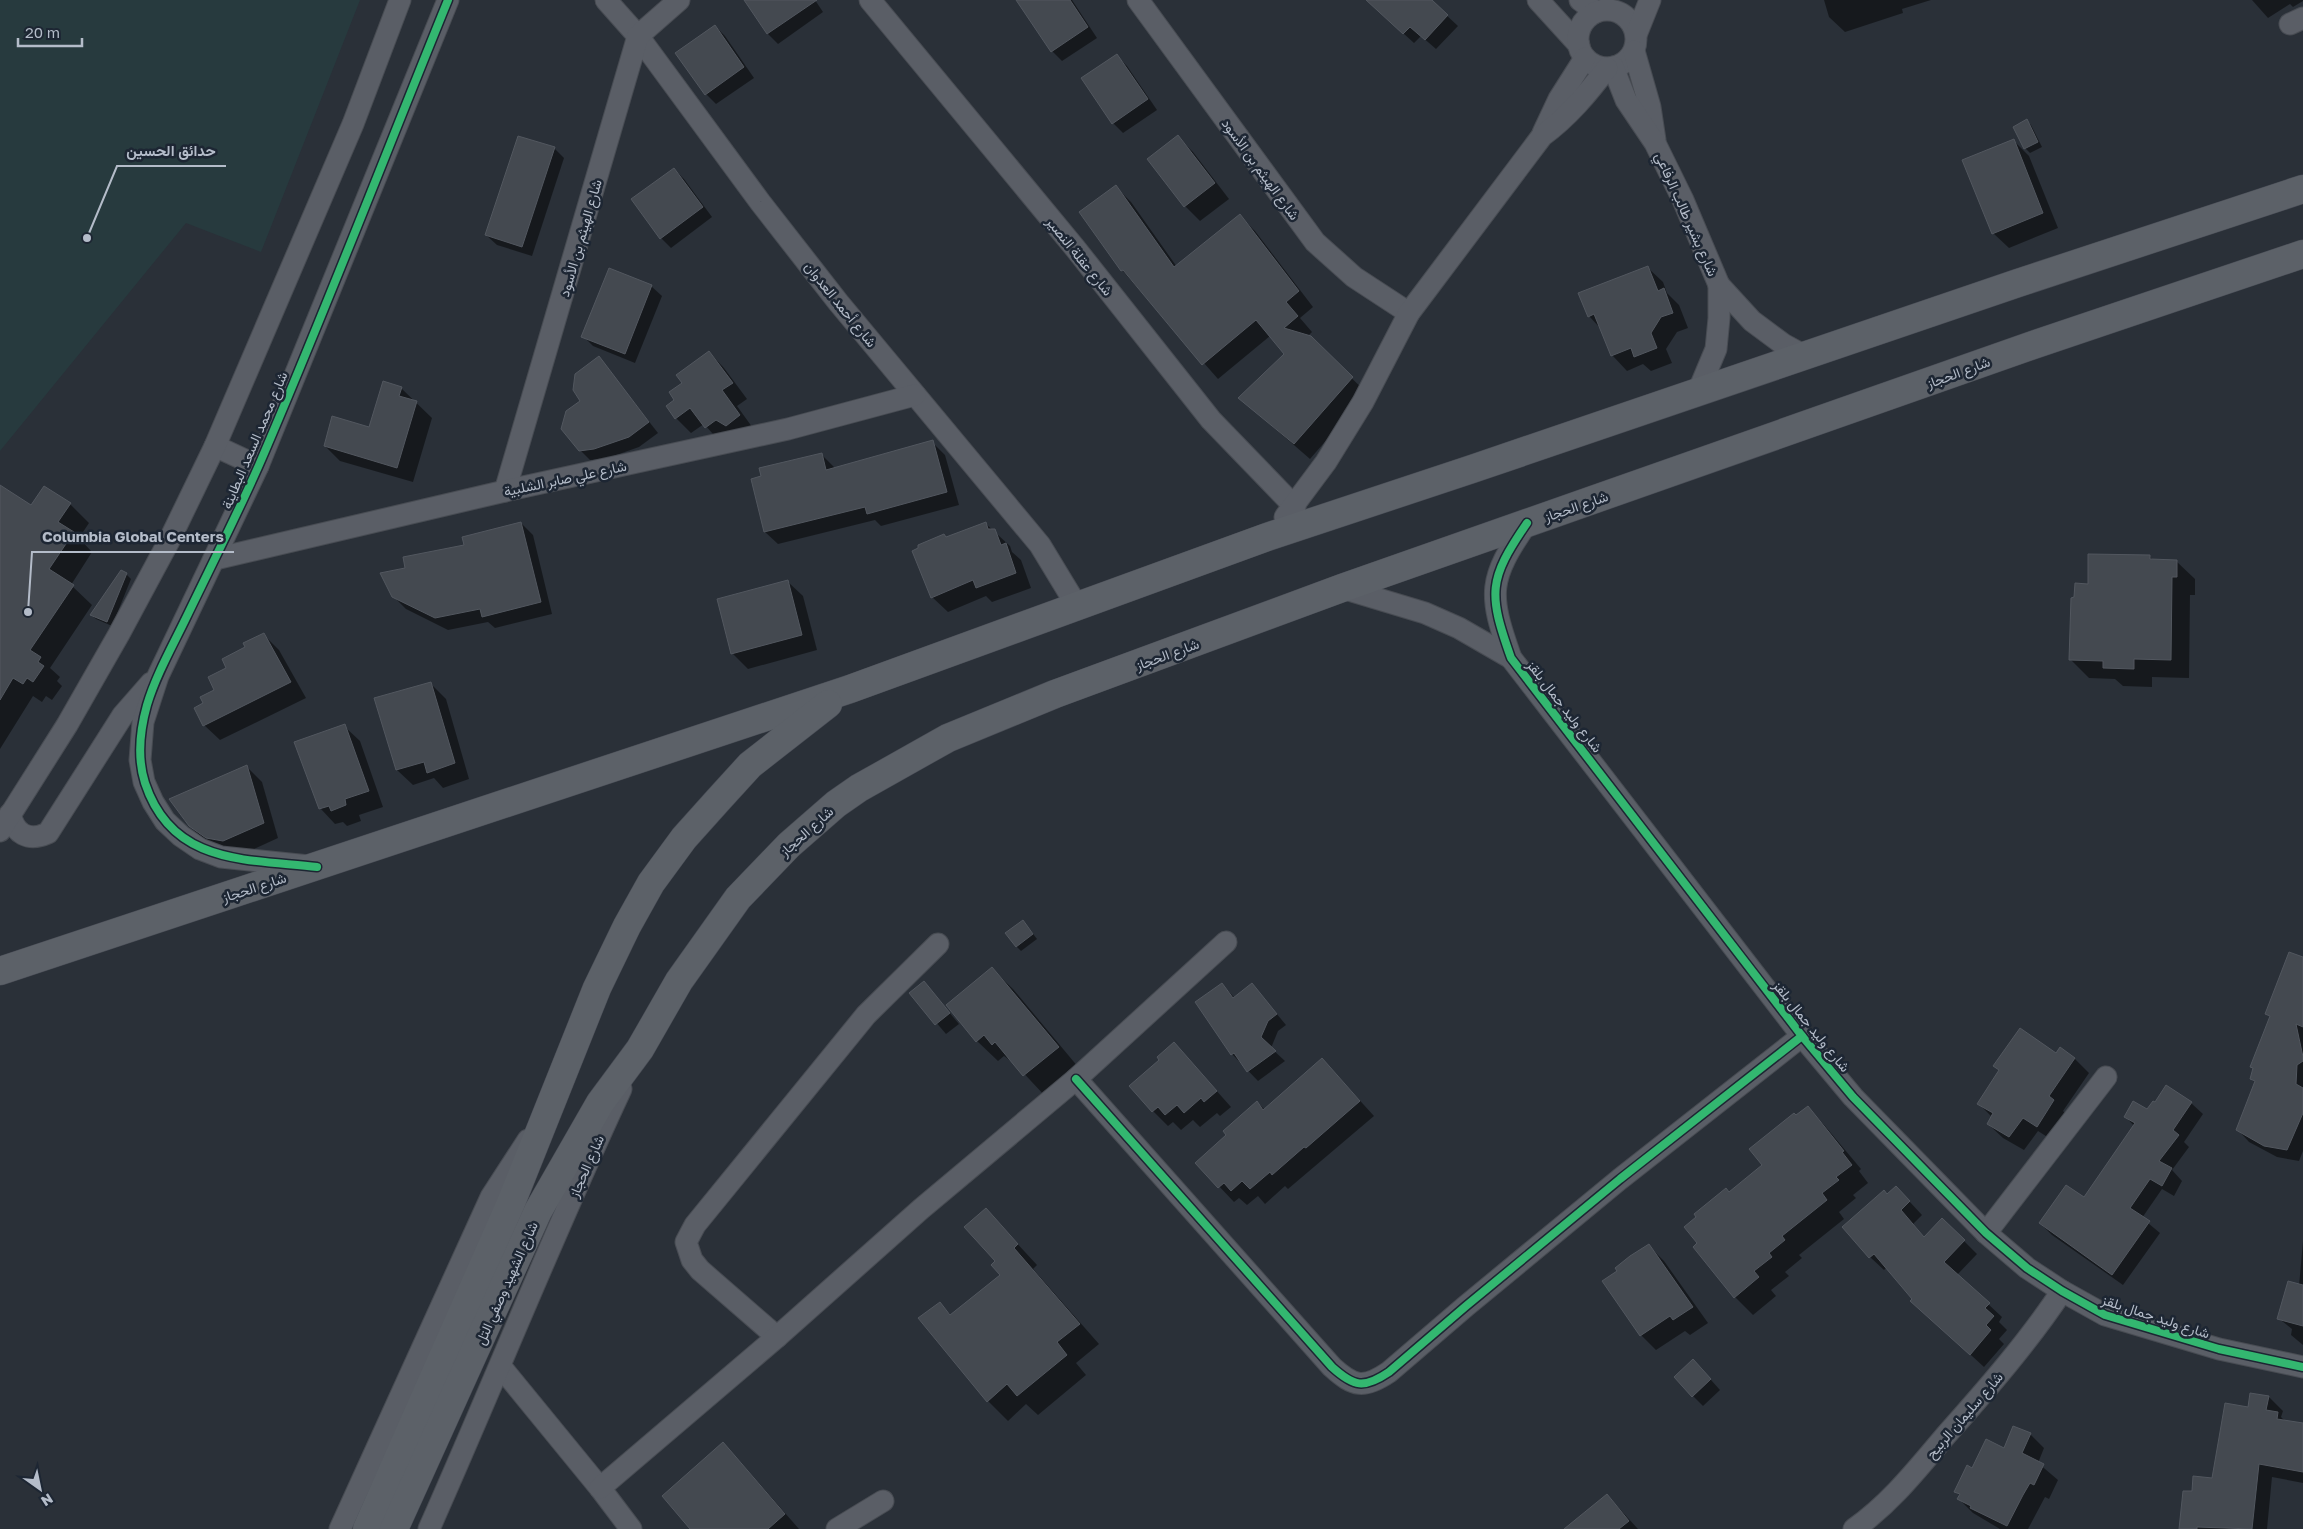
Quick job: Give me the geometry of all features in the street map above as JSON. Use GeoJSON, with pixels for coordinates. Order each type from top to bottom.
{"type":"FeatureCollection","features":[{"type":"Feature","properties":{"kind":"main road","name":"شارع الحجاز"},"geometry":{"type":"LineString","coordinates":[[0,971],[850,689],[1267,537],[2018,283],[2303,189]]}},
{"type":"Feature","properties":{"kind":"main road","name":"شارع الحجاز"},"geometry":{"type":"LineString","coordinates":[[640,1049],[679,981],[738,898],[789,845],[836,804],[859,788],[957,735],[1055,694],[1342,588],[2026,348],[2303,254]]}},
{"type":"Feature","properties":{"kind":"main road","name":"شارع الحجاز"},"geometry":{"type":"LineString","coordinates":[[549,1111],[597,988],[627,926],[652,883],[684,838],[750,765],[804,722],[850,689]]}},
{"type":"Feature","properties":{"kind":"main road","name":"شارع الشهيد وصفي التل"},"geometry":{"type":"LineString","coordinates":[[394,1529],[538,1211],[600,1103],[640,1049]]}},
{"type":"Feature","properties":{"kind":"main road","name":"شارع الشهيد وصفي التل"},"geometry":{"type":"LineString","coordinates":[[367,1529],[549,1111]]}},
{"type":"Feature","properties":{"kind":"street"},"geometry":{"type":"LineString","coordinates":[[158,676],[123,714],[48,834],[38,838],[28,837],[19,832],[13,824],[5,822],[67,724],[119,634],[215,446],[353,124],[400,0]]}},
{"type":"Feature","properties":{"kind":"street","name":"شارع محمد السعد البطاينة"},"geometry":{"type":"LineString","coordinates":[[317,867],[221,856],[200,849],[181,836],[165,821],[153,802],[144,782],[140,760],[143,722],[158,676],[258,466],[448,0]]}},
{"type":"Feature","properties":{"kind":"street","name":"شارع أحمد العدوان"},"geometry":{"type":"LineString","coordinates":[[606,0],[638,36],[760,202],[915,395],[1040,545],[1077,606]]}},
{"type":"Feature","properties":{"kind":"street"},"geometry":{"type":"LineString","coordinates":[[638,36],[679,0]]}},
{"type":"Feature","properties":{"kind":"street","name":"شارع عقلة النصير"},"geometry":{"type":"LineString","coordinates":[[870,0],[1075,248],[1211,420],[1295,506]]}},
{"type":"Feature","properties":{"kind":"street","name":"شارع الهيثم بن الأسود"},"geometry":{"type":"LineString","coordinates":[[1138,0],[1315,242],[1354,277],[1409,313]]}},
{"type":"Feature","properties":{"kind":"street"},"geometry":{"type":"LineString","coordinates":[[1538,0],[1591,63],[1610,68]]}},
{"type":"Feature","properties":{"kind":"street"},"geometry":{"type":"LineString","coordinates":[[1542,136],[1559,124],[1610,68],[1629,58],[1650,0]]}},
{"type":"Feature","properties":{"kind":"street"},"geometry":{"type":"LineString","coordinates":[[1267,537],[1295,506],[1326,462],[1363,402],[1409,313],[1542,136],[1582,52],[1580,29],[1584,22],[1599,6],[1616,11],[1626,16],[1632,25],[1635,43]]}},
{"type":"Feature","properties":{"kind":"street","name":"شارع الهيثم بن الأسود"},"geometry":{"type":"LineString","coordinates":[[505,491],[638,36]]}},
{"type":"Feature","properties":{"kind":"street","name":"شارع بشير طالب الرفاعي"},"geometry":{"type":"LineString","coordinates":[[1635,43],[1650,107],[1655,142]]}},
{"type":"Feature","properties":{"kind":"street","name":"شارع بشير طالب الرفاعي"},"geometry":{"type":"LineString","coordinates":[[1610,68],[1626,100],[1655,142],[1683,200],[1718,285],[1738,308],[1763,330],[1805,356]]}},
{"type":"Feature","properties":{"kind":"street","name":"شارع بشير طالب الرفاعي"},"geometry":{"type":"LineString","coordinates":[[1698,392],[1716,349],[1720,318],[1718,285]]}},
{"type":"Feature","properties":{"kind":"street","name":"شارع علي صابر الشلبية"},"geometry":{"type":"LineString","coordinates":[[215,559],[505,491],[788,430],[915,395]]}},
{"type":"Feature","properties":{"kind":"street"},"geometry":{"type":"LineString","coordinates":[[215,446],[258,466]]}},
{"type":"Feature","properties":{"kind":"street","name":"شارع وليد جمال بلقز"},"geometry":{"type":"LineString","coordinates":[[1527,524],[1501,564],[1495,589],[1498,622],[1511,658],[1802,1036],[1853,1097],[1986,1233],[2028,1268],[2062,1291],[2105,1315],[2157,1332],[2246,1356],[2303,1367]]}},
{"type":"Feature","properties":{"kind":"street","name":"شارع وليد جمال بلقز"},"geometry":{"type":"LineString","coordinates":[[1342,588],[1434,617],[1459,628],[1511,658]]}},
{"type":"Feature","properties":{"kind":"street"},"geometry":{"type":"LineString","coordinates":[[600,1488],[777,1337],[921,1209],[1076,1079],[1226,942]]}},
{"type":"Feature","properties":{"kind":"street"},"geometry":{"type":"LineString","coordinates":[[777,1337],[700,1270],[692,1260],[686,1242],[694,1225],[866,1015],[938,944]]}},
{"type":"Feature","properties":{"kind":"street"},"geometry":{"type":"LineString","coordinates":[[1076,1079],[1332,1367],[1345,1378],[1359,1385],[1375,1381],[1389,1372],[1620,1179],[1802,1036]]}},
{"type":"Feature","properties":{"kind":"street","name":"شارع الحجاز"},"geometry":{"type":"LineString","coordinates":[[429,1529],[501,1367],[578,1181],[640,1049]]}},
{"type":"Feature","properties":{"kind":"street"},"geometry":{"type":"LineString","coordinates":[[1986,1233],[2106,1076]]}},
{"type":"Feature","properties":{"kind":"street","name":"شارع الحجاز"},"geometry":{"type":"LineString","coordinates":[[340,1529],[491,1197],[549,1111]]}},
{"type":"Feature","properties":{"kind":"street","name":"شارع سليمان الربيح"},"geometry":{"type":"LineString","coordinates":[[1854,1529],[1878,1512],[1908,1479],[2036,1330],[2062,1291]]}},
{"type":"Feature","properties":{"kind":"street"},"geometry":{"type":"LineString","coordinates":[[501,1367],[631,1529]]}},
{"type":"Feature","properties":{"kind":"street"},"geometry":{"type":"LineString","coordinates":[[837,1529],[883,1501]]}},
{"type":"Feature","properties":{"kind":"green space"},"geometry":{"type":"Polygon","coordinates":[[[0,0],[360,0],[261,252],[186,223],[0,451],[0,0]]]}},
{"type":"Feature","properties":{"kind":"building"},"geometry":{"type":"Polygon","coordinates":[[[744,0],[817,0],[767,34],[744,0]]]}},
{"type":"Feature","properties":{"kind":"building"},"geometry":{"type":"Polygon","coordinates":[[[1016,0],[1070,0],[1088,27],[1051,52],[1016,0]]]}},
{"type":"Feature","properties":{"kind":"building"},"geometry":{"type":"Polygon","coordinates":[[[1366,0],[1432,0],[1448,15],[1425,40],[1410,27],[1403,34],[1366,0]]]}},
{"type":"Feature","properties":{"kind":"building"},"geometry":{"type":"Polygon","coordinates":[[[715,25],[744,67],[705,95],[675,53],[715,25]]]}},
{"type":"Feature","properties":{"kind":"building"},"geometry":{"type":"Polygon","coordinates":[[[1117,54],[1148,99],[1112,124],[1081,78],[1117,54]]]}},
{"type":"Feature","properties":{"kind":"building"},"geometry":{"type":"Polygon","coordinates":[[[2027,119],[2038,142],[2024,149],[2013,127],[2027,119]]]}},
{"type":"Feature","properties":{"kind":"building"},"geometry":{"type":"Polygon","coordinates":[[[1178,135],[1215,183],[1184,207],[1147,159],[1178,135]]]}},
{"type":"Feature","properties":{"kind":"building"},"geometry":{"type":"Polygon","coordinates":[[[518,136],[555,147],[522,247],[485,235],[518,136]]]}},
{"type":"Feature","properties":{"kind":"building"},"geometry":{"type":"Polygon","coordinates":[[[2014,139],[2043,213],[1992,234],[1962,160],[2014,139]]]}},
{"type":"Feature","properties":{"kind":"building"},"geometry":{"type":"Polygon","coordinates":[[[674,168],[703,207],[660,239],[631,199],[674,168]]]}},
{"type":"Feature","properties":{"kind":"building"},"geometry":{"type":"Polygon","coordinates":[[[1116,185],[1174,267],[1240,214],[1299,291],[1286,302],[1298,316],[1284,328],[1311,336],[1353,377],[1294,444],[1238,398],[1284,354],[1256,320],[1202,365],[1123,270],[1121,271],[1079,212],[1116,185]]]}},
{"type":"Feature","properties":{"kind":"building"},"geometry":{"type":"Polygon","coordinates":[[[1648,266],[1658,291],[1664,288],[1673,313],[1661,317],[1651,333],[1657,348],[1634,357],[1631,348],[1611,356],[1594,314],[1588,317],[1578,293],[1648,266]]]}},
{"type":"Feature","properties":{"kind":"building"},"geometry":{"type":"Polygon","coordinates":[[[609,268],[652,285],[625,354],[581,337],[609,268]]]}},
{"type":"Feature","properties":{"kind":"building"},"geometry":{"type":"Polygon","coordinates":[[[709,351],[733,383],[722,390],[740,415],[726,426],[716,420],[705,428],[690,408],[675,419],[666,406],[674,400],[669,392],[682,383],[676,375],[709,351]]]}},
{"type":"Feature","properties":{"kind":"building"},"geometry":{"type":"Polygon","coordinates":[[[599,356],[649,422],[629,437],[594,449],[579,451],[561,429],[566,411],[580,401],[573,390],[575,374],[599,356]]]}},
{"type":"Feature","properties":{"kind":"building"},"geometry":{"type":"Polygon","coordinates":[[[383,381],[402,387],[399,396],[417,401],[397,468],[324,446],[332,416],[369,427],[383,381]]]}},
{"type":"Feature","properties":{"kind":"building"},"geometry":{"type":"Polygon","coordinates":[[[933,440],[947,492],[867,514],[865,507],[764,532],[751,479],[761,476],[759,468],[822,453],[826,470],[933,440]]]}},
{"type":"Feature","properties":{"kind":"building"},"geometry":{"type":"Polygon","coordinates":[[[0,485],[31,505],[44,486],[71,503],[58,522],[74,532],[49,569],[74,585],[30,650],[41,657],[38,662],[44,666],[33,682],[27,678],[23,684],[13,678],[0,700],[0,485]]]}},
{"type":"Feature","properties":{"kind":"building"},"geometry":{"type":"Polygon","coordinates":[[[521,522],[541,602],[482,617],[480,609],[435,618],[392,597],[380,573],[405,568],[403,557],[464,545],[462,537],[521,522]]]}},
{"type":"Feature","properties":{"kind":"building"},"geometry":{"type":"Polygon","coordinates":[[[986,522],[988,529],[995,529],[1001,545],[1006,543],[1016,573],[976,588],[973,580],[931,598],[912,551],[918,548],[918,545],[944,534],[946,537],[986,522]]]}},
{"type":"Feature","properties":{"kind":"building"},"geometry":{"type":"Polygon","coordinates":[[[2088,554],[2150,555],[2150,559],[2177,560],[2177,577],[2172,577],[2171,660],[2134,659],[2134,669],[2103,668],[2103,661],[2069,660],[2071,598],[2074,597],[2075,583],[2088,584],[2088,554]]]}},
{"type":"Feature","properties":{"kind":"building"},"geometry":{"type":"Polygon","coordinates":[[[121,570],[127,573],[107,622],[90,615],[121,570]]]}},
{"type":"Feature","properties":{"kind":"building"},"geometry":{"type":"Polygon","coordinates":[[[788,580],[802,635],[731,654],[717,599],[788,580]]]}},
{"type":"Feature","properties":{"kind":"building"},"geometry":{"type":"Polygon","coordinates":[[[264,633],[291,682],[203,726],[194,708],[203,703],[200,697],[214,690],[208,677],[226,668],[222,659],[245,647],[243,643],[264,633]]]}},
{"type":"Feature","properties":{"kind":"building"},"geometry":{"type":"Polygon","coordinates":[[[431,682],[455,763],[427,773],[424,762],[396,770],[374,698],[431,682]]]}},
{"type":"Feature","properties":{"kind":"building"},"geometry":{"type":"Polygon","coordinates":[[[345,724],[369,791],[345,799],[346,805],[331,811],[329,806],[319,809],[294,742],[345,724]]]}},
{"type":"Feature","properties":{"kind":"building"},"geometry":{"type":"Polygon","coordinates":[[[247,765],[264,823],[223,841],[206,838],[189,826],[169,799],[247,765]]]}},
{"type":"Feature","properties":{"kind":"building"},"geometry":{"type":"Polygon","coordinates":[[[1023,920],[1033,934],[1016,947],[1005,933],[1023,920]]]}},
{"type":"Feature","properties":{"kind":"building"},"geometry":{"type":"Polygon","coordinates":[[[2289,952],[2303,957],[2303,1027],[2296,1024],[2303,1061],[2297,1065],[2296,1084],[2303,1088],[2303,1113],[2287,1150],[2264,1146],[2236,1130],[2255,1081],[2250,1079],[2253,1068],[2250,1067],[2270,1016],[2265,1014],[2289,952]]]}},
{"type":"Feature","properties":{"kind":"building"},"geometry":{"type":"Polygon","coordinates":[[[992,967],[1059,1047],[1023,1076],[995,1042],[992,1045],[984,1035],[976,1042],[946,1005],[992,967]]]}},
{"type":"Feature","properties":{"kind":"building"},"geometry":{"type":"Polygon","coordinates":[[[924,981],[950,1013],[935,1025],[909,993],[924,981]]]}},
{"type":"Feature","properties":{"kind":"building"},"geometry":{"type":"Polygon","coordinates":[[[1222,983],[1233,998],[1252,983],[1277,1014],[1268,1021],[1261,1037],[1276,1051],[1247,1072],[1234,1053],[1231,1055],[1195,1002],[1222,983]]]}},
{"type":"Feature","properties":{"kind":"building"},"geometry":{"type":"Polygon","coordinates":[[[2020,1028],[2056,1053],[2060,1047],[2075,1058],[2049,1096],[2054,1100],[2037,1127],[2023,1118],[2009,1137],[1987,1124],[1993,1113],[1977,1104],[1999,1070],[1993,1066],[2020,1028]]]}},
{"type":"Feature","properties":{"kind":"building"},"geometry":{"type":"Polygon","coordinates":[[[1174,1042],[1217,1091],[1204,1102],[1201,1098],[1184,1113],[1177,1105],[1165,1115],[1158,1107],[1152,1112],[1129,1086],[1159,1060],[1157,1057],[1174,1042]]]}},
{"type":"Feature","properties":{"kind":"building"},"geometry":{"type":"Polygon","coordinates":[[[1322,1058],[1360,1101],[1306,1148],[1304,1147],[1272,1175],[1270,1172],[1250,1189],[1242,1181],[1231,1191],[1224,1183],[1218,1188],[1195,1163],[1226,1135],[1223,1131],[1257,1101],[1263,1110],[1322,1058]]]}},
{"type":"Feature","properties":{"kind":"building"},"geometry":{"type":"Polygon","coordinates":[[[2166,1085],[2192,1102],[2173,1130],[2179,1135],[2159,1161],[2172,1168],[2162,1186],[2150,1179],[2130,1208],[2150,1221],[2112,1275],[2039,1223],[2066,1185],[2084,1197],[2135,1123],[2124,1117],[2133,1101],[2147,1109],[2153,1101],[2155,1102],[2166,1085]]]}},
{"type":"Feature","properties":{"kind":"building"},"geometry":{"type":"Polygon","coordinates":[[[1808,1106],[1844,1151],[1842,1152],[1852,1165],[1836,1177],[1839,1180],[1822,1193],[1827,1200],[1782,1236],[1785,1240],[1769,1253],[1772,1257],[1754,1271],[1759,1277],[1734,1298],[1693,1247],[1697,1243],[1684,1227],[1696,1217],[1694,1214],[1726,1188],[1729,1192],[1762,1165],[1749,1149],[1794,1113],[1796,1115],[1808,1106]]]}},
{"type":"Feature","properties":{"kind":"building"},"geometry":{"type":"Polygon","coordinates":[[[1896,1186],[1910,1201],[1901,1210],[1924,1237],[1942,1218],[1965,1240],[1944,1262],[1990,1303],[1985,1308],[1994,1316],[1986,1325],[1991,1330],[1970,1355],[1910,1301],[1912,1299],[1874,1254],[1869,1258],[1842,1227],[1884,1190],[1887,1194],[1896,1186]]]}},
{"type":"Feature","properties":{"kind":"building"},"geometry":{"type":"Polygon","coordinates":[[[986,1208],[1018,1244],[1014,1248],[1080,1324],[1057,1342],[1067,1355],[1017,1396],[1007,1384],[987,1402],[918,1318],[940,1302],[950,1315],[1000,1275],[991,1265],[995,1261],[964,1227],[986,1208]]]}},
{"type":"Feature","properties":{"kind":"building"},"geometry":{"type":"Polygon","coordinates":[[[1649,1244],[1693,1307],[1673,1320],[1670,1316],[1640,1336],[1602,1281],[1617,1271],[1615,1268],[1630,1256],[1649,1244]]]}},
{"type":"Feature","properties":{"kind":"building"},"geometry":{"type":"Polygon","coordinates":[[[2288,1281],[2303,1285],[2303,1326],[2277,1319],[2288,1281]]]}},
{"type":"Feature","properties":{"kind":"building"},"geometry":{"type":"Polygon","coordinates":[[[1693,1359],[1711,1379],[1692,1397],[1674,1377],[1693,1359]]]}},
{"type":"Feature","properties":{"kind":"building"},"geometry":{"type":"Polygon","coordinates":[[[2250,1393],[2269,1396],[2266,1410],[2278,1412],[2277,1419],[2303,1423],[2303,1472],[2259,1464],[2252,1529],[2197,1527],[2197,1529],[2179,1529],[2183,1491],[2192,1491],[2193,1476],[2212,1478],[2225,1403],[2248,1407],[2250,1393]]]}},
{"type":"Feature","properties":{"kind":"building"},"geometry":{"type":"Polygon","coordinates":[[[2013,1426],[2031,1433],[2022,1453],[2044,1464],[2034,1485],[2030,1483],[2007,1526],[1970,1508],[1971,1506],[1957,1499],[1960,1494],[1954,1492],[1967,1465],[1972,1468],[1986,1439],[2004,1448],[2013,1426]]]}},
{"type":"Feature","properties":{"kind":"building"},"geometry":{"type":"Polygon","coordinates":[[[723,1442],[785,1514],[768,1529],[690,1529],[662,1496],[723,1442]]]}},
{"type":"Feature","properties":{"kind":"building"},"geometry":{"type":"Polygon","coordinates":[[[1607,1494],[1629,1521],[1619,1529],[1564,1529],[1607,1494]]]}},
{"type":"Feature","properties":{"kind":"cycle path"},"geometry":{"type":"LineString","coordinates":[[317,867],[238,859],[215,853],[193,844],[173,830],[157,810],[145,783],[140,754],[143,724],[147,705],[160,672],[259,465],[331,292],[448,0]]}},
{"type":"Feature","properties":{"kind":"cycle path"},"geometry":{"type":"LineString","coordinates":[[1527,523],[1505,559],[1496,588],[1498,617],[1511,658],[1802,1036],[1853,1097],[1986,1233],[2027,1268],[2062,1291],[2105,1315],[2219,1349],[2303,1367]]}},
{"type":"Feature","properties":{"kind":"cycle path"},"geometry":{"type":"LineString","coordinates":[[1076,1079],[1332,1367],[1353,1382],[1366,1383],[1389,1372],[1620,1179],[1802,1036]]}},
{"type":"Feature","properties":{"kind":"place","name":"حدائق الحسين"},"geometry":{"type":"Point","coordinates":[87,238]}},
{"type":"Feature","properties":{"kind":"place","name":"Columbia Global Centers"},"geometry":{"type":"Point","coordinates":[28,612]}}]}
